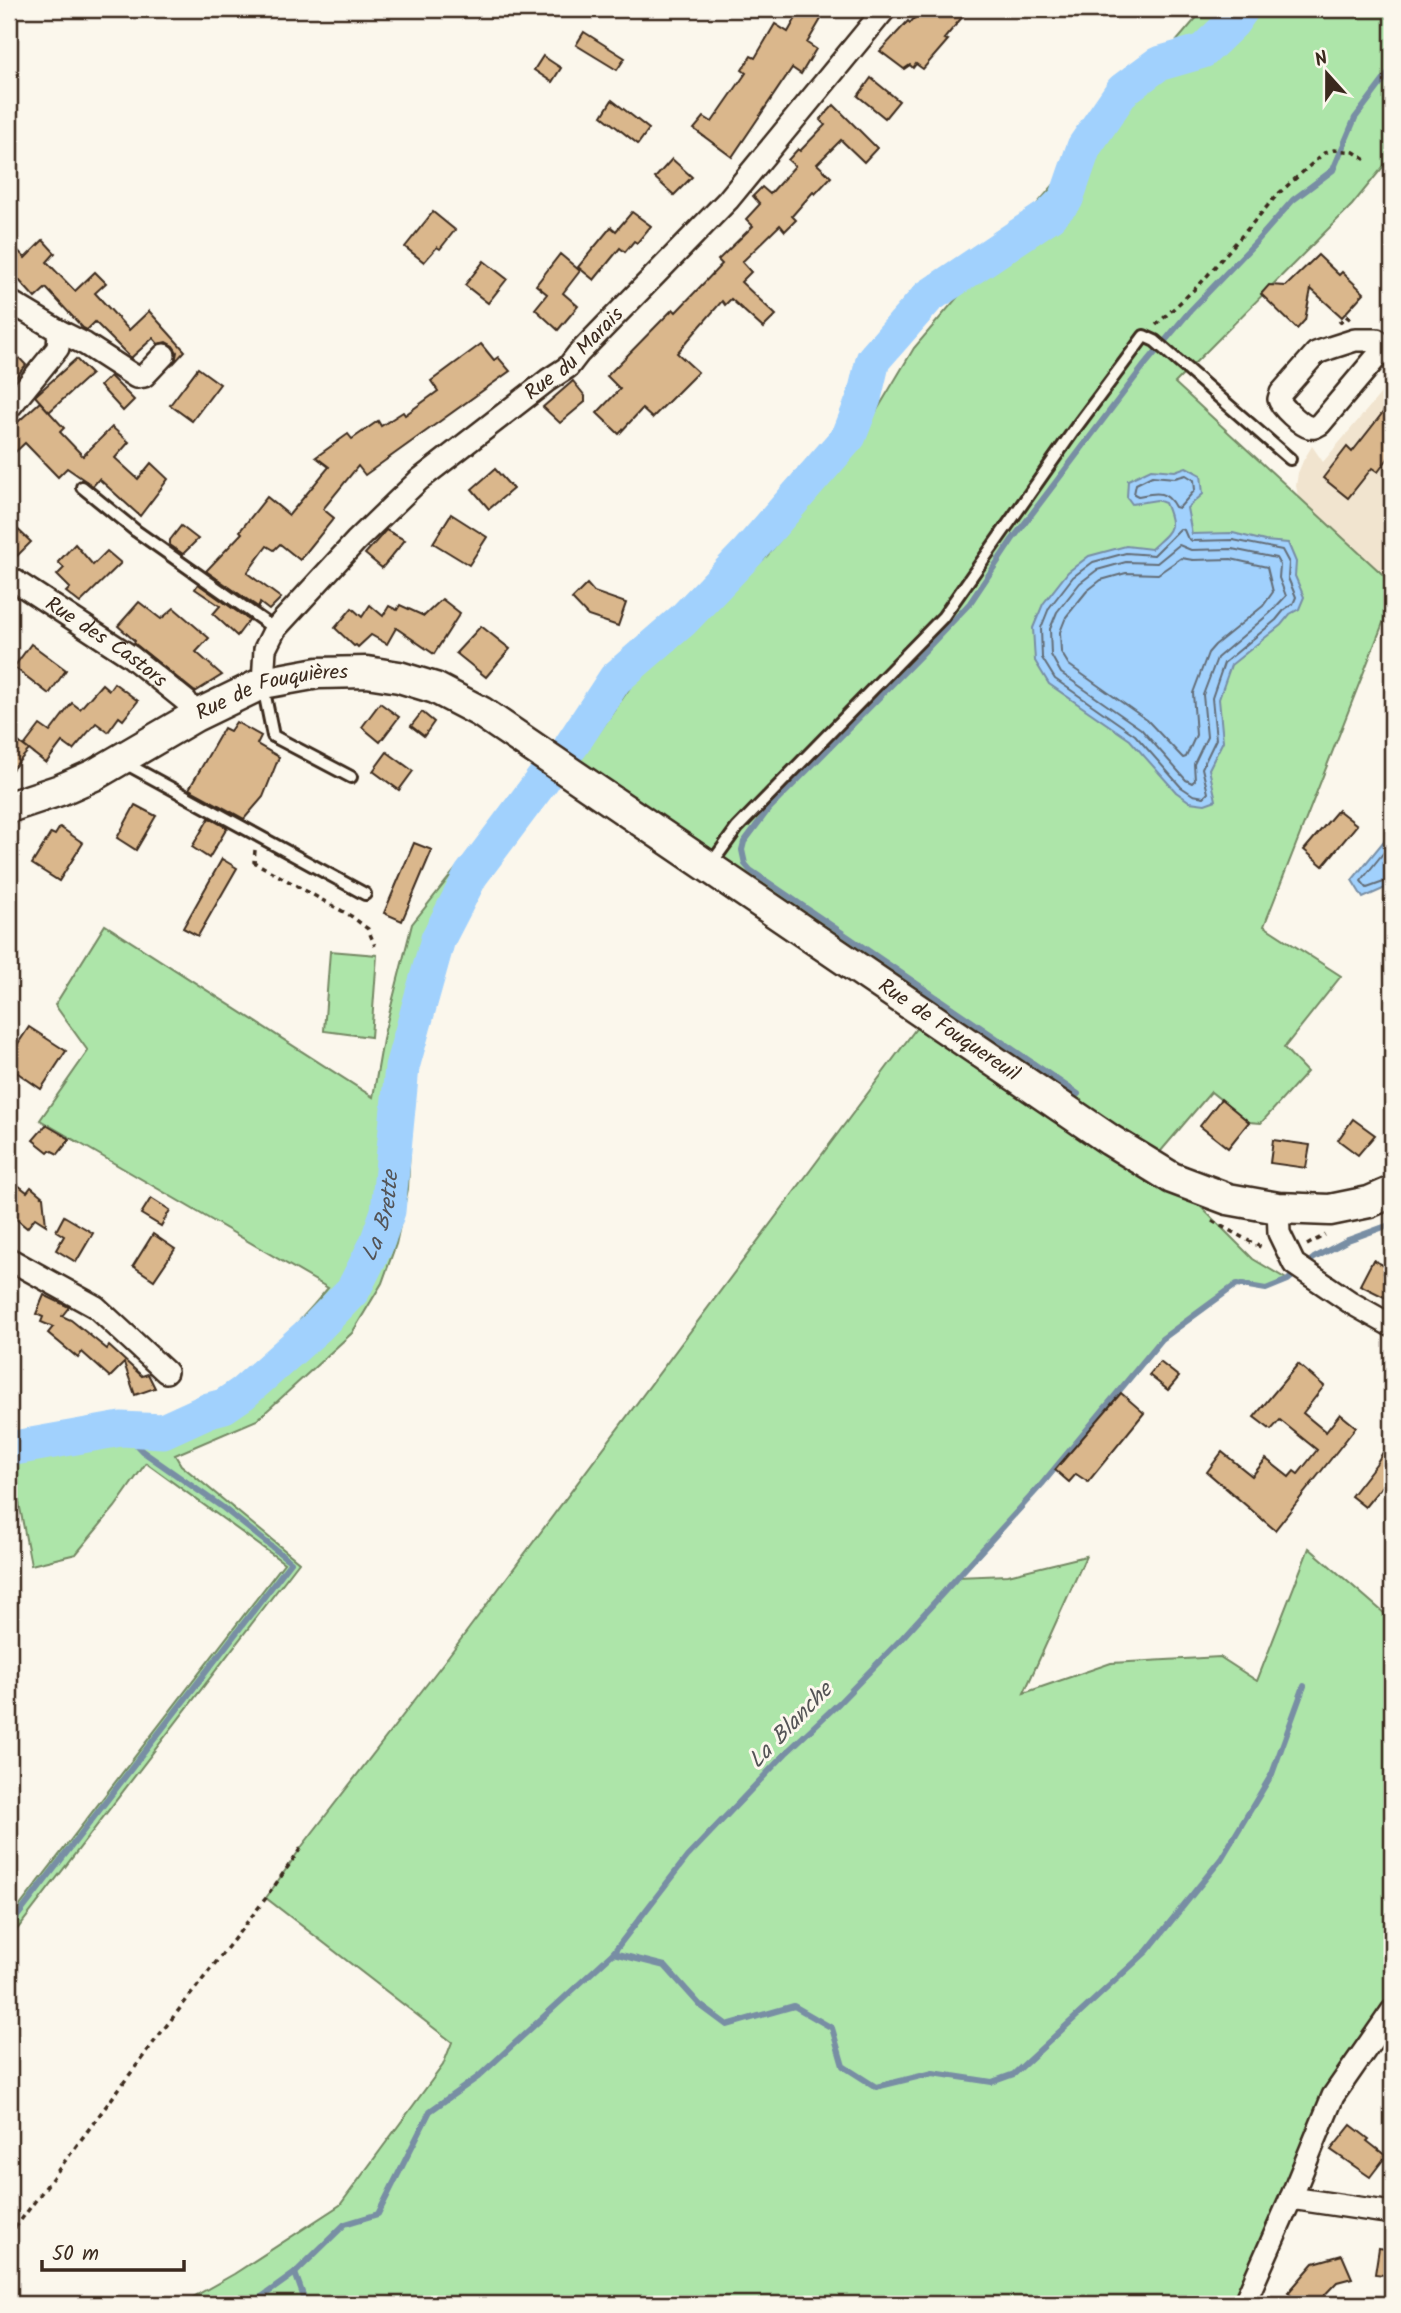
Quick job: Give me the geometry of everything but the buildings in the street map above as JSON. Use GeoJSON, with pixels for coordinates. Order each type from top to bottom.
{"type":"FeatureCollection","features":[{"type":"Feature","properties":{"kind":"street","name":"Rue du Marais"},"geometry":{"type":"LineString","coordinates":[[263,683],[265,649],[275,629],[356,541],[419,480],[568,367],[728,200],[878,11]]}},
{"type":"Feature","properties":{"kind":"street"},"geometry":{"type":"LineString","coordinates":[[9,301],[85,344],[136,377],[144,376],[164,355]]}},
{"type":"Feature","properties":{"kind":"street"},"geometry":{"type":"LineString","coordinates":[[9,408],[58,348],[59,331]]}},
{"type":"Feature","properties":{"kind":"street"},"geometry":{"type":"LineString","coordinates":[[1355,340],[1377,340],[1389,350],[1320,424],[1313,428],[1307,427],[1281,406],[1279,400],[1282,393],[1316,353],[1355,340]]}},
{"type":"Feature","properties":{"kind":"street","name":"Rue des Castors"},"geometry":{"type":"LineString","coordinates":[[9,577],[130,656],[186,701],[195,716]]}},
{"type":"Feature","properties":{"kind":"street","name":"Rue de Fouquières"},"geometry":{"type":"LineString","coordinates":[[9,807],[94,775],[195,716],[263,683],[318,673],[348,671],[399,677],[435,688],[481,712],[540,752]]}},
{"type":"Feature","properties":{"kind":"street","name":"Rue de Fouquereuil"},"geometry":{"type":"LineString","coordinates":[[540,752],[1172,1178],[1228,1199],[1278,1208],[1330,1210],[1368,1202],[1392,1192]]}},
{"type":"Feature","properties":{"kind":"street"},"geometry":{"type":"LineString","coordinates":[[1278,1208],[1279,1233],[1301,1270],[1392,1326]]}},
{"type":"Feature","properties":{"kind":"street"},"geometry":{"type":"LineString","coordinates":[[9,1259],[96,1307],[166,1372]]}},
{"type":"Feature","properties":{"kind":"street"},"geometry":{"type":"LineString","coordinates":[[1244,2304],[1292,2199],[1333,2095],[1392,2011]]}},
{"type":"Feature","properties":{"kind":"street"},"geometry":{"type":"LineString","coordinates":[[1292,2199],[1392,2213]]}},
{"type":"Feature","properties":{"kind":"lane"},"geometry":{"type":"LineString","coordinates":[[708,867],[737,828],[943,617],[1077,426],[1149,339],[1290,459]]}},
{"type":"Feature","properties":{"kind":"lane"},"geometry":{"type":"LineString","coordinates":[[82,487],[136,531],[275,629]]}},
{"type":"Feature","properties":{"kind":"lane"},"geometry":{"type":"LineString","coordinates":[[263,683],[273,736],[351,778]]}},
{"type":"Feature","properties":{"kind":"lane"},"geometry":{"type":"LineString","coordinates":[[120,760],[365,894]]}},
{"type":"Feature","properties":{"kind":"path"},"geometry":{"type":"LineString","coordinates":[[1149,339],[1278,195],[1324,153],[1335,150],[1354,152],[1366,160]]}},
{"type":"Feature","properties":{"kind":"path"},"geometry":{"type":"LineString","coordinates":[[256,835],[254,862],[352,916],[368,929],[375,946]]}},
{"type":"Feature","properties":{"kind":"path"},"geometry":{"type":"LineString","coordinates":[[9,2236],[266,1898],[303,1845]]}},
{"type":"Feature","properties":{"kind":"shaded area"},"geometry":{"type":"Polygon","coordinates":[[[1392,380],[1392,571],[1386,578],[1298,496],[1296,486],[1298,473],[1312,446],[1323,462],[1392,380]]]}},
{"type":"Feature","properties":{"kind":"green space"},"geometry":{"type":"Polygon","coordinates":[[[1204,9],[1392,9],[1392,156],[1352,205],[1175,383],[1392,583],[1392,600],[1264,926],[1341,976],[1284,1048],[1307,1072],[1261,1123],[1249,1122],[1211,1092],[1149,1165],[1172,1178],[1253,1259],[1288,1280],[1266,1289],[1237,1284],[1162,1339],[1049,1477],[957,1577],[1008,1575],[1086,1556],[1024,1693],[1111,1663],[1220,1657],[1257,1681],[1309,1548],[1392,1620],[1392,2011],[1333,2096],[1249,2296],[1258,2304],[181,2304],[234,2274],[340,2205],[443,2065],[452,2042],[266,1898],[926,1015],[571,773],[638,676],[767,556],[861,437],[914,348],[1204,9]]]}},
{"type":"Feature","properties":{"kind":"green space"},"geometry":{"type":"Polygon","coordinates":[[[532,773],[553,790],[492,871],[449,937],[416,1063],[408,1189],[396,1244],[382,1283],[352,1333],[257,1420],[175,1455],[181,1465],[299,1562],[9,1940],[9,1920],[284,1563],[146,1463],[115,1507],[76,1554],[31,1565],[13,1471],[9,1471],[9,1441],[158,1418],[197,1405],[250,1369],[328,1288],[40,1120],[88,1051],[55,1005],[105,925],[373,1097],[384,1034],[412,924],[532,773]]]}},
{"type":"Feature","properties":{"kind":"green space"},"geometry":{"type":"Polygon","coordinates":[[[330,951],[377,955],[371,1037],[324,1031],[330,951]]]}},
{"type":"Feature","properties":{"kind":"water"},"geometry":{"type":"Polygon","coordinates":[[[1186,467],[1201,475],[1203,494],[1187,508],[1192,534],[1233,533],[1265,541],[1288,543],[1296,562],[1295,576],[1304,597],[1299,609],[1231,665],[1219,699],[1223,741],[1209,769],[1216,800],[1205,804],[1190,802],[1176,792],[1130,740],[1049,684],[1035,661],[1033,628],[1043,604],[1068,572],[1089,556],[1126,546],[1151,549],[1170,529],[1171,519],[1165,503],[1157,500],[1132,504],[1127,497],[1128,480],[1151,469],[1175,471],[1186,467]]]}},
{"type":"Feature","properties":{"kind":"water"},"geometry":{"type":"Polygon","coordinates":[[[1392,831],[1392,885],[1363,898],[1352,880],[1392,831]]]}},
{"type":"Feature","properties":{"kind":"waterway"},"geometry":{"type":"LineString","coordinates":[[571,746],[615,679],[683,620],[748,552],[849,436],[864,398],[873,360],[928,297],[1050,215],[1066,199],[1084,147],[1123,90],[1158,64],[1203,51],[1232,23],[1242,9]]}},
{"type":"Feature","properties":{"kind":"waterway"},"geometry":{"type":"LineString","coordinates":[[1078,1094],[750,870],[745,864],[742,850],[744,842],[768,810],[970,603],[1012,540],[1143,367],[1190,311],[1293,200],[1333,170],[1355,118],[1392,69]]}},
{"type":"Feature","properties":{"kind":"waterway","name":"La Brette"},"geometry":{"type":"LineString","coordinates":[[9,1449],[121,1429],[163,1431],[224,1406],[243,1393],[317,1327],[353,1290],[376,1245],[388,1211],[402,1067],[438,939],[471,875],[543,779]]}},
{"type":"Feature","properties":{"kind":"waterway","name":"La Blanche"},"geometry":{"type":"LineString","coordinates":[[252,2304],[295,2273],[345,2224],[378,2214],[430,2111],[478,2077],[613,1953],[687,1857],[787,1752],[903,1637],[1042,1484],[1162,1339],[1237,1284],[1266,1289],[1288,1280],[1314,1258],[1348,1240],[1392,1224]]}},
{"type":"Feature","properties":{"kind":"waterway"},"geometry":{"type":"LineString","coordinates":[[9,1927],[291,1562],[222,1507],[142,1451],[121,1429]]}},
{"type":"Feature","properties":{"kind":"waterway"},"geometry":{"type":"LineString","coordinates":[[613,1953],[665,1966],[700,2005],[727,2025],[794,2006],[832,2028],[843,2066],[876,2087],[933,2073],[992,2082],[1014,2074],[1147,1951],[1221,1859],[1272,1774],[1304,1686]]}},
{"type":"Feature","properties":{"kind":"waterway"},"geometry":{"type":"LineString","coordinates":[[295,2273],[303,2295],[302,2304]]}}]}
